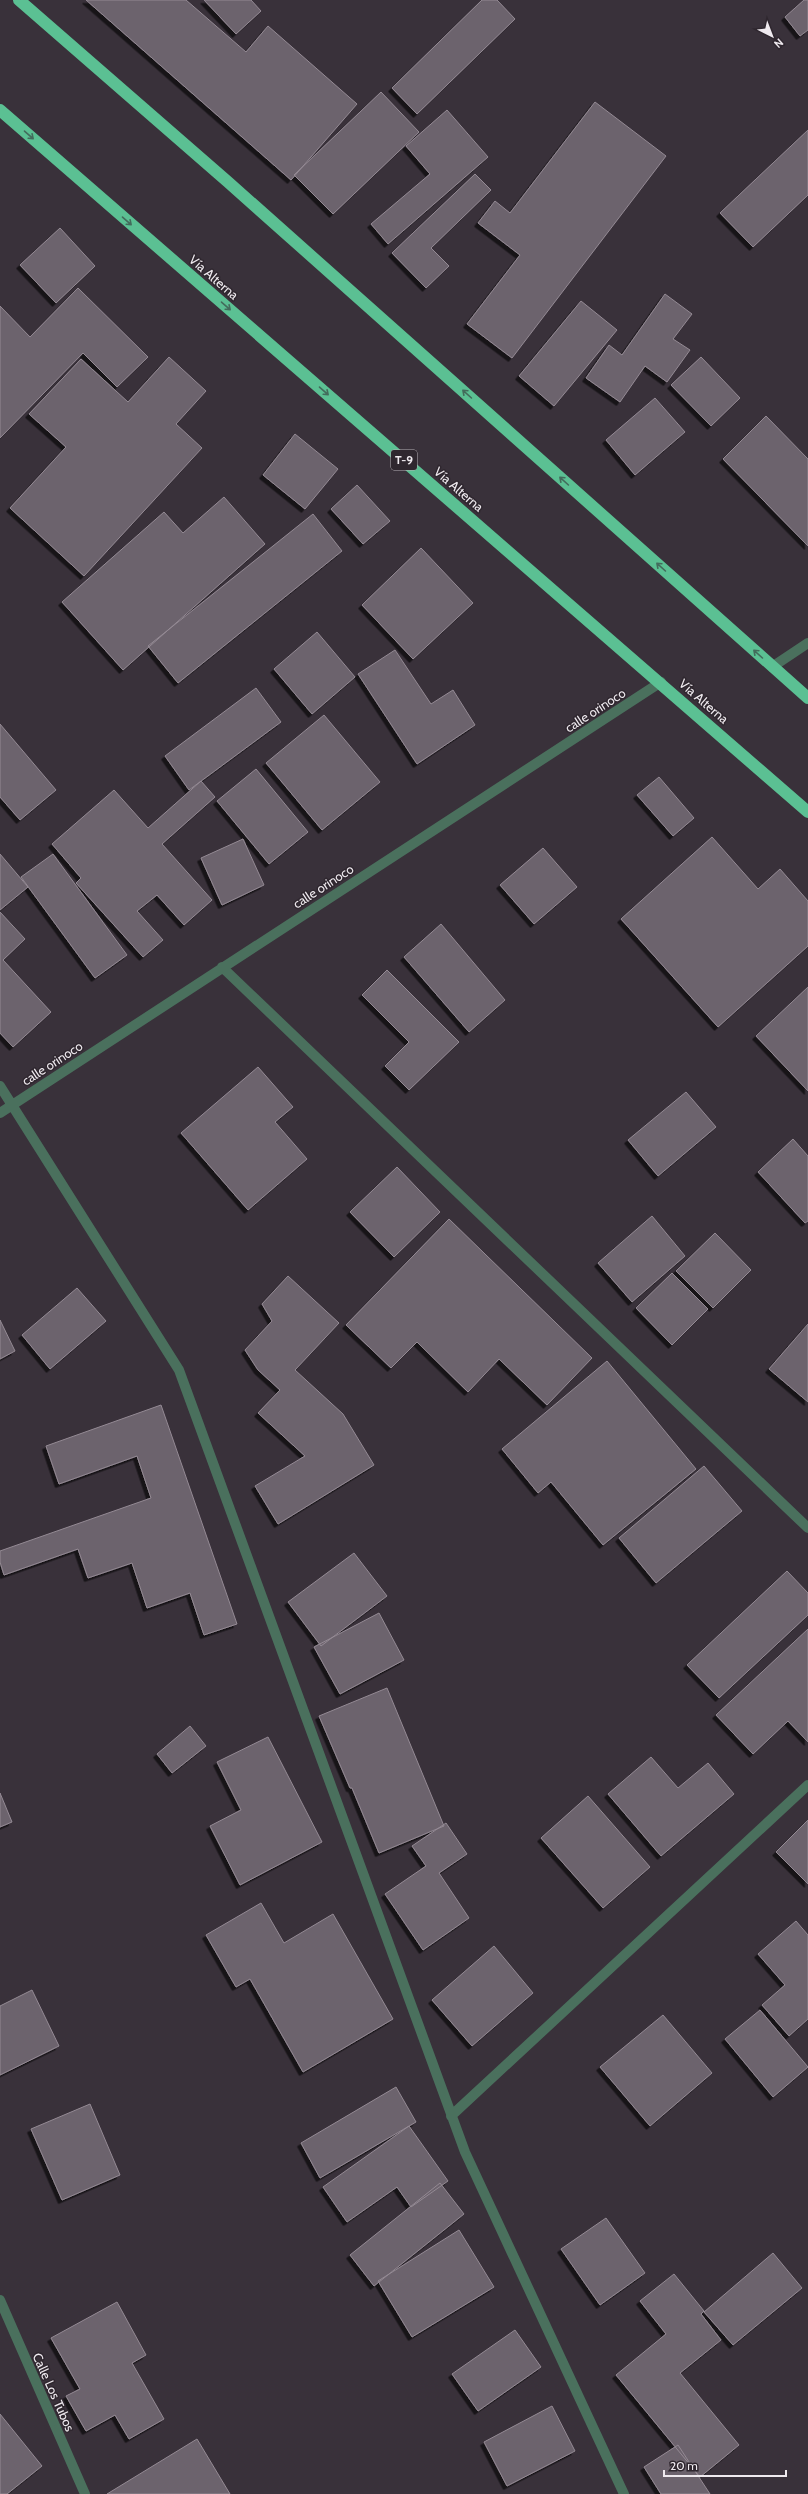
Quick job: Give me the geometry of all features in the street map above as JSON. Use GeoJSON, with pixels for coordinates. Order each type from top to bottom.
{"type":"FeatureCollection","features":[{"type":"Feature","properties":{"kind":"highway"},"geometry":{"type":"LineString","coordinates":[[19,0],[228,182],[808,698]]}},
{"type":"Feature","properties":{"kind":"highway","name":"Vía Alterna"},"geometry":{"type":"LineString","coordinates":[[0,110],[661,682],[808,812]]}},
{"type":"Feature","properties":{"kind":"street"},"geometry":{"type":"LineString","coordinates":[[772,667],[808,643]]}},
{"type":"Feature","properties":{"kind":"street","name":"calle orinoco"},"geometry":{"type":"LineString","coordinates":[[0,1113],[661,682]]}},
{"type":"Feature","properties":{"kind":"street"},"geometry":{"type":"LineString","coordinates":[[222,967],[808,1528]]}},
{"type":"Feature","properties":{"kind":"street"},"geometry":{"type":"LineString","coordinates":[[0,1086],[179,1370],[465,2152],[624,2494]]}},
{"type":"Feature","properties":{"kind":"street"},"geometry":{"type":"LineString","coordinates":[[451,2116],[808,1785]]}},
{"type":"Feature","properties":{"kind":"street","name":"Calle Los Tubos"},"geometry":{"type":"LineString","coordinates":[[0,2300],[85,2494]]}},
{"type":"Feature","properties":{"kind":"building"},"geometry":{"type":"Polygon","coordinates":[[[86,0],[186,0],[246,52],[268,26],[357,104],[291,180],[86,0]]]}},
{"type":"Feature","properties":{"kind":"building"},"geometry":{"type":"Polygon","coordinates":[[[204,0],[251,0],[261,11],[236,34],[204,0]]]}},
{"type":"Feature","properties":{"kind":"building"},"geometry":{"type":"Polygon","coordinates":[[[482,0],[497,0],[515,19],[417,114],[392,88],[482,0]]]}},
{"type":"Feature","properties":{"kind":"building"},"geometry":{"type":"Polygon","coordinates":[[[804,0],[808,0],[808,30],[800,36],[785,17],[804,0]]]}},
{"type":"Feature","properties":{"kind":"building"},"geometry":{"type":"Polygon","coordinates":[[[381,92],[419,132],[333,214],[294,175],[381,92]]]}},
{"type":"Feature","properties":{"kind":"building"},"geometry":{"type":"Polygon","coordinates":[[[595,102],[666,156],[512,358],[467,324],[520,255],[478,223],[495,201],[510,213],[595,102]]]}},
{"type":"Feature","properties":{"kind":"building"},"geometry":{"type":"Polygon","coordinates":[[[447,110],[488,157],[388,244],[371,224],[430,174],[406,146],[447,110]]]}},
{"type":"Feature","properties":{"kind":"building"},"geometry":{"type":"Polygon","coordinates":[[[808,130],[808,195],[753,247],[720,213],[808,130]]]}},
{"type":"Feature","properties":{"kind":"building"},"geometry":{"type":"Polygon","coordinates":[[[475,174],[491,190],[431,248],[449,266],[426,288],[392,253],[475,174]]]}},
{"type":"Feature","properties":{"kind":"building"},"geometry":{"type":"Polygon","coordinates":[[[60,228],[95,266],[56,303],[20,265],[60,228]]]}},
{"type":"Feature","properties":{"kind":"building"},"geometry":{"type":"Polygon","coordinates":[[[78,288],[148,357],[117,387],[83,353],[0,438],[0,306],[30,337],[78,288]]]}},
{"type":"Feature","properties":{"kind":"building"},"geometry":{"type":"Polygon","coordinates":[[[665,294],[692,314],[673,339],[690,350],[667,382],[645,366],[620,402],[586,378],[609,345],[622,355],[665,294]]]}},
{"type":"Feature","properties":{"kind":"building"},"geometry":{"type":"Polygon","coordinates":[[[581,301],[617,330],[554,406],[519,376],[581,301]]]}},
{"type":"Feature","properties":{"kind":"building"},"geometry":{"type":"Polygon","coordinates":[[[169,357],[206,391],[176,424],[202,448],[84,576],[10,508],[66,447],[29,414],[81,359],[128,402],[169,357]]]}},
{"type":"Feature","properties":{"kind":"building"},"geometry":{"type":"Polygon","coordinates":[[[701,357],[740,398],[711,426],[671,385],[701,357]]]}},
{"type":"Feature","properties":{"kind":"building"},"geometry":{"type":"Polygon","coordinates":[[[655,398],[685,432],[635,475],[606,440],[655,398]]]}},
{"type":"Feature","properties":{"kind":"building"},"geometry":{"type":"Polygon","coordinates":[[[766,416],[808,459],[808,546],[723,459],[766,416]]]}},
{"type":"Feature","properties":{"kind":"building"},"geometry":{"type":"Polygon","coordinates":[[[295,434],[338,469],[305,509],[263,475],[295,434]]]}},
{"type":"Feature","properties":{"kind":"building"},"geometry":{"type":"Polygon","coordinates":[[[357,485],[390,521],[363,544],[331,509],[357,485]]]}},
{"type":"Feature","properties":{"kind":"building"},"geometry":{"type":"Polygon","coordinates":[[[224,497],[265,544],[123,670],[62,602],[164,512],[183,533],[224,497]]]}},
{"type":"Feature","properties":{"kind":"building"},"geometry":{"type":"Polygon","coordinates":[[[313,514],[342,551],[178,683],[148,646],[313,514]]]}},
{"type":"Feature","properties":{"kind":"building"},"geometry":{"type":"Polygon","coordinates":[[[421,548],[473,603],[413,659],[362,605],[421,548]]]}},
{"type":"Feature","properties":{"kind":"building"},"geometry":{"type":"Polygon","coordinates":[[[317,632],[355,677],[312,714],[274,669],[317,632]]]}},
{"type":"Feature","properties":{"kind":"building"},"geometry":{"type":"Polygon","coordinates":[[[395,650],[431,704],[453,690],[475,725],[417,764],[358,674],[395,650]]]}},
{"type":"Feature","properties":{"kind":"building"},"geometry":{"type":"Polygon","coordinates":[[[256,688],[281,722],[189,790],[165,756],[256,688]]]}},
{"type":"Feature","properties":{"kind":"building"},"geometry":{"type":"Polygon","coordinates":[[[324,715],[380,782],[322,830],[266,763],[324,715]]]}},
{"type":"Feature","properties":{"kind":"building"},"geometry":{"type":"Polygon","coordinates":[[[0,724],[56,790],[20,820],[0,797],[0,724]]]}},
{"type":"Feature","properties":{"kind":"building"},"geometry":{"type":"Polygon","coordinates":[[[256,769],[308,832],[269,864],[217,801],[256,769]]]}},
{"type":"Feature","properties":{"kind":"building"},"geometry":{"type":"Polygon","coordinates":[[[659,777],[694,818],[673,836],[637,795],[659,777]]]}},
{"type":"Feature","properties":{"kind":"building"},"geometry":{"type":"Polygon","coordinates":[[[201,781],[215,797],[162,844],[212,900],[184,925],[157,895],[137,911],[163,940],[143,957],[76,883],[81,878],[52,844],[114,790],[148,828],[201,781]]]}},
{"type":"Feature","properties":{"kind":"building"},"geometry":{"type":"Polygon","coordinates":[[[712,837],[758,889],[780,869],[808,901],[808,946],[718,1027],[621,919],[712,837]]]}},
{"type":"Feature","properties":{"kind":"building"},"geometry":{"type":"Polygon","coordinates":[[[243,839],[264,885],[222,905],[201,858],[243,839]]]}},
{"type":"Feature","properties":{"kind":"building"},"geometry":{"type":"Polygon","coordinates":[[[543,848],[577,887],[534,924],[500,885],[543,848]]]}},
{"type":"Feature","properties":{"kind":"building"},"geometry":{"type":"Polygon","coordinates":[[[0,854],[28,887],[0,910],[0,854]]]}},
{"type":"Feature","properties":{"kind":"building"},"geometry":{"type":"Polygon","coordinates":[[[53,854],[127,955],[95,978],[21,877],[53,854]]]}},
{"type":"Feature","properties":{"kind":"building"},"geometry":{"type":"Polygon","coordinates":[[[0,912],[25,939],[3,960],[51,1012],[13,1047],[0,1033],[0,912]]]}},
{"type":"Feature","properties":{"kind":"building"},"geometry":{"type":"Polygon","coordinates":[[[441,924],[505,1000],[469,1032],[404,957],[441,924]]]}},
{"type":"Feature","properties":{"kind":"building"},"geometry":{"type":"Polygon","coordinates":[[[387,970],[459,1042],[409,1090],[385,1066],[409,1042],[362,995],[387,970]]]}},
{"type":"Feature","properties":{"kind":"building"},"geometry":{"type":"Polygon","coordinates":[[[808,987],[808,1091],[756,1036],[808,987]]]}},
{"type":"Feature","properties":{"kind":"building"},"geometry":{"type":"Polygon","coordinates":[[[258,1067],[293,1107],[275,1122],[307,1159],[248,1210],[181,1133],[258,1067]]]}},
{"type":"Feature","properties":{"kind":"building"},"geometry":{"type":"Polygon","coordinates":[[[686,1092],[716,1127],[658,1176],[628,1140],[686,1092]]]}},
{"type":"Feature","properties":{"kind":"building"},"geometry":{"type":"Polygon","coordinates":[[[793,1139],[808,1156],[808,1221],[805,1223],[758,1172],[793,1139]]]}},
{"type":"Feature","properties":{"kind":"building"},"geometry":{"type":"Polygon","coordinates":[[[397,1167],[440,1212],[394,1257],[350,1212],[397,1167]]]}},
{"type":"Feature","properties":{"kind":"building"},"geometry":{"type":"Polygon","coordinates":[[[652,1216],[685,1256],[632,1302],[598,1263],[652,1216]]]}},
{"type":"Feature","properties":{"kind":"building"},"geometry":{"type":"Polygon","coordinates":[[[449,1219],[592,1358],[547,1405],[499,1359],[468,1392],[417,1342],[391,1368],[346,1325],[449,1219]]]}},
{"type":"Feature","properties":{"kind":"building"},"geometry":{"type":"Polygon","coordinates":[[[715,1233],[751,1270],[713,1308],[676,1271],[715,1233]]]}},
{"type":"Feature","properties":{"kind":"building"},"geometry":{"type":"Polygon","coordinates":[[[672,1273],[708,1309],[672,1345],[636,1308],[672,1273]]]}},
{"type":"Feature","properties":{"kind":"building"},"geometry":{"type":"Polygon","coordinates":[[[288,1276],[339,1323],[295,1370],[343,1414],[374,1465],[278,1524],[255,1486],[305,1456],[258,1413],[280,1390],[258,1370],[245,1350],[272,1321],[262,1304],[288,1276]]]}},
{"type":"Feature","properties":{"kind":"building"},"geometry":{"type":"Polygon","coordinates":[[[77,1288],[106,1321],[50,1369],[22,1335],[77,1288]]]}},
{"type":"Feature","properties":{"kind":"building"},"geometry":{"type":"Polygon","coordinates":[[[0,1320],[15,1351],[0,1359],[0,1320]]]}},
{"type":"Feature","properties":{"kind":"building"},"geometry":{"type":"Polygon","coordinates":[[[808,1324],[808,1402],[769,1369],[808,1324]]]}},
{"type":"Feature","properties":{"kind":"building"},"geometry":{"type":"Polygon","coordinates":[[[607,1361],[696,1469],[603,1545],[551,1482],[538,1493],[502,1449],[607,1361]]]}},
{"type":"Feature","properties":{"kind":"building"},"geometry":{"type":"Polygon","coordinates":[[[161,1405],[237,1624],[204,1635],[190,1593],[147,1608],[132,1563],[88,1578],[78,1549],[4,1575],[0,1562],[0,1551],[151,1498],[137,1456],[59,1484],[46,1446],[161,1405]]]}},
{"type":"Feature","properties":{"kind":"building"},"geometry":{"type":"Polygon","coordinates":[[[704,1466],[742,1511],[656,1583],[619,1538],[704,1466]]]}},
{"type":"Feature","properties":{"kind":"building"},"geometry":{"type":"Polygon","coordinates":[[[354,1553],[387,1596],[321,1646],[288,1602],[354,1553]]]}},
{"type":"Feature","properties":{"kind":"building"},"geometry":{"type":"Polygon","coordinates":[[[787,1571],[808,1593],[808,1615],[719,1698],[687,1665],[787,1571]]]}},
{"type":"Feature","properties":{"kind":"building"},"geometry":{"type":"Polygon","coordinates":[[[379,1613],[404,1660],[340,1694],[314,1647],[379,1613]]]}},
{"type":"Feature","properties":{"kind":"building"},"geometry":{"type":"Polygon","coordinates":[[[808,1629],[808,1742],[788,1721],[753,1754],[716,1715],[808,1629]]]}},
{"type":"Feature","properties":{"kind":"building"},"geometry":{"type":"Polygon","coordinates":[[[387,1688],[444,1826],[379,1853],[352,1788],[350,1788],[319,1716],[387,1688]]]}},
{"type":"Feature","properties":{"kind":"building"},"geometry":{"type":"Polygon","coordinates":[[[190,1726],[206,1746],[172,1773],[157,1754],[190,1726]]]}},
{"type":"Feature","properties":{"kind":"building"},"geometry":{"type":"Polygon","coordinates":[[[268,1737],[322,1842],[240,1885],[210,1826],[241,1810],[217,1762],[268,1737]]]}},
{"type":"Feature","properties":{"kind":"building"},"geometry":{"type":"Polygon","coordinates":[[[651,1757],[678,1788],[708,1763],[734,1794],[661,1856],[608,1794],[651,1757]]]}},
{"type":"Feature","properties":{"kind":"building"},"geometry":{"type":"Polygon","coordinates":[[[0,1793],[12,1822],[0,1827],[0,1793]]]}},
{"type":"Feature","properties":{"kind":"building"},"geometry":{"type":"Polygon","coordinates":[[[588,1796],[650,1867],[603,1908],[541,1838],[588,1796]]]}},
{"type":"Feature","properties":{"kind":"building"},"geometry":{"type":"Polygon","coordinates":[[[808,1820],[808,1884],[776,1852],[808,1820]]]}},
{"type":"Feature","properties":{"kind":"building"},"geometry":{"type":"Polygon","coordinates":[[[446,1823],[467,1854],[439,1873],[469,1918],[423,1950],[385,1894],[426,1866],[412,1846],[446,1823]]]}},
{"type":"Feature","properties":{"kind":"building"},"geometry":{"type":"Polygon","coordinates":[[[261,1903],[284,1943],[333,1914],[393,2019],[303,2072],[250,1979],[236,1987],[206,1935],[261,1903]]]}},
{"type":"Feature","properties":{"kind":"building"},"geometry":{"type":"Polygon","coordinates":[[[796,1921],[808,1935],[808,2019],[789,2036],[762,2005],[785,1985],[758,1954],[796,1921]]]}},
{"type":"Feature","properties":{"kind":"building"},"geometry":{"type":"Polygon","coordinates":[[[494,1946],[533,1993],[472,2046],[432,2000],[494,1946]]]}},
{"type":"Feature","properties":{"kind":"building"},"geometry":{"type":"Polygon","coordinates":[[[32,1990],[59,2046],[0,2075],[0,2006],[32,1990]]]}},
{"type":"Feature","properties":{"kind":"building"},"geometry":{"type":"Polygon","coordinates":[[[760,2010],[808,2067],[773,2097],[725,2039],[760,2010]]]}},
{"type":"Feature","properties":{"kind":"building"},"geometry":{"type":"Polygon","coordinates":[[[663,2015],[712,2073],[650,2126],[600,2067],[663,2015]]]}},
{"type":"Feature","properties":{"kind":"building"},"geometry":{"type":"Polygon","coordinates":[[[396,2087],[416,2122],[320,2178],[301,2143],[396,2087]]]}},
{"type":"Feature","properties":{"kind":"building"},"geometry":{"type":"Polygon","coordinates":[[[90,2104],[120,2175],[62,2200],[31,2129],[90,2104]]]}},
{"type":"Feature","properties":{"kind":"building"},"geometry":{"type":"Polygon","coordinates":[[[409,2126],[448,2181],[411,2207],[397,2187],[347,2222],[323,2187],[409,2126]]]}},
{"type":"Feature","properties":{"kind":"building"},"geometry":{"type":"Polygon","coordinates":[[[440,2183],[464,2214],[374,2286],[350,2255],[440,2183]]]}},
{"type":"Feature","properties":{"kind":"building"},"geometry":{"type":"Polygon","coordinates":[[[606,2218],[645,2273],[600,2305],[561,2249],[606,2218]]]}},
{"type":"Feature","properties":{"kind":"building"},"geometry":{"type":"Polygon","coordinates":[[[459,2230],[494,2287],[412,2337],[378,2281],[459,2230]]]}},
{"type":"Feature","properties":{"kind":"building"},"geometry":{"type":"Polygon","coordinates":[[[773,2253],[802,2288],[733,2345],[704,2312],[773,2253]]]}},
{"type":"Feature","properties":{"kind":"building"},"geometry":{"type":"Polygon","coordinates":[[[674,2274],[704,2311],[701,2314],[721,2340],[680,2373],[739,2445],[700,2477],[616,2375],[666,2334],[640,2301],[674,2274]]]}},
{"type":"Feature","properties":{"kind":"building"},"geometry":{"type":"Polygon","coordinates":[[[117,2302],[146,2355],[132,2363],[164,2419],[129,2439],[115,2415],[86,2431],[66,2396],[80,2389],[51,2338],[117,2302]]]}},
{"type":"Feature","properties":{"kind":"building"},"geometry":{"type":"Polygon","coordinates":[[[515,2330],[541,2367],[478,2411],[452,2374],[515,2330]]]}},
{"type":"Feature","properties":{"kind":"building"},"geometry":{"type":"Polygon","coordinates":[[[552,2406],[575,2451],[507,2486],[484,2442],[552,2406]]]}},
{"type":"Feature","properties":{"kind":"building"},"geometry":{"type":"Polygon","coordinates":[[[0,2414],[42,2466],[7,2494],[0,2494],[0,2414]]]}},
{"type":"Feature","properties":{"kind":"building"},"geometry":{"type":"Polygon","coordinates":[[[197,2439],[230,2494],[107,2494],[197,2439]]]}},
{"type":"Feature","properties":{"kind":"building"},"geometry":{"type":"Polygon","coordinates":[[[678,2445],[710,2494],[661,2494],[644,2467],[678,2445]]]}}]}
